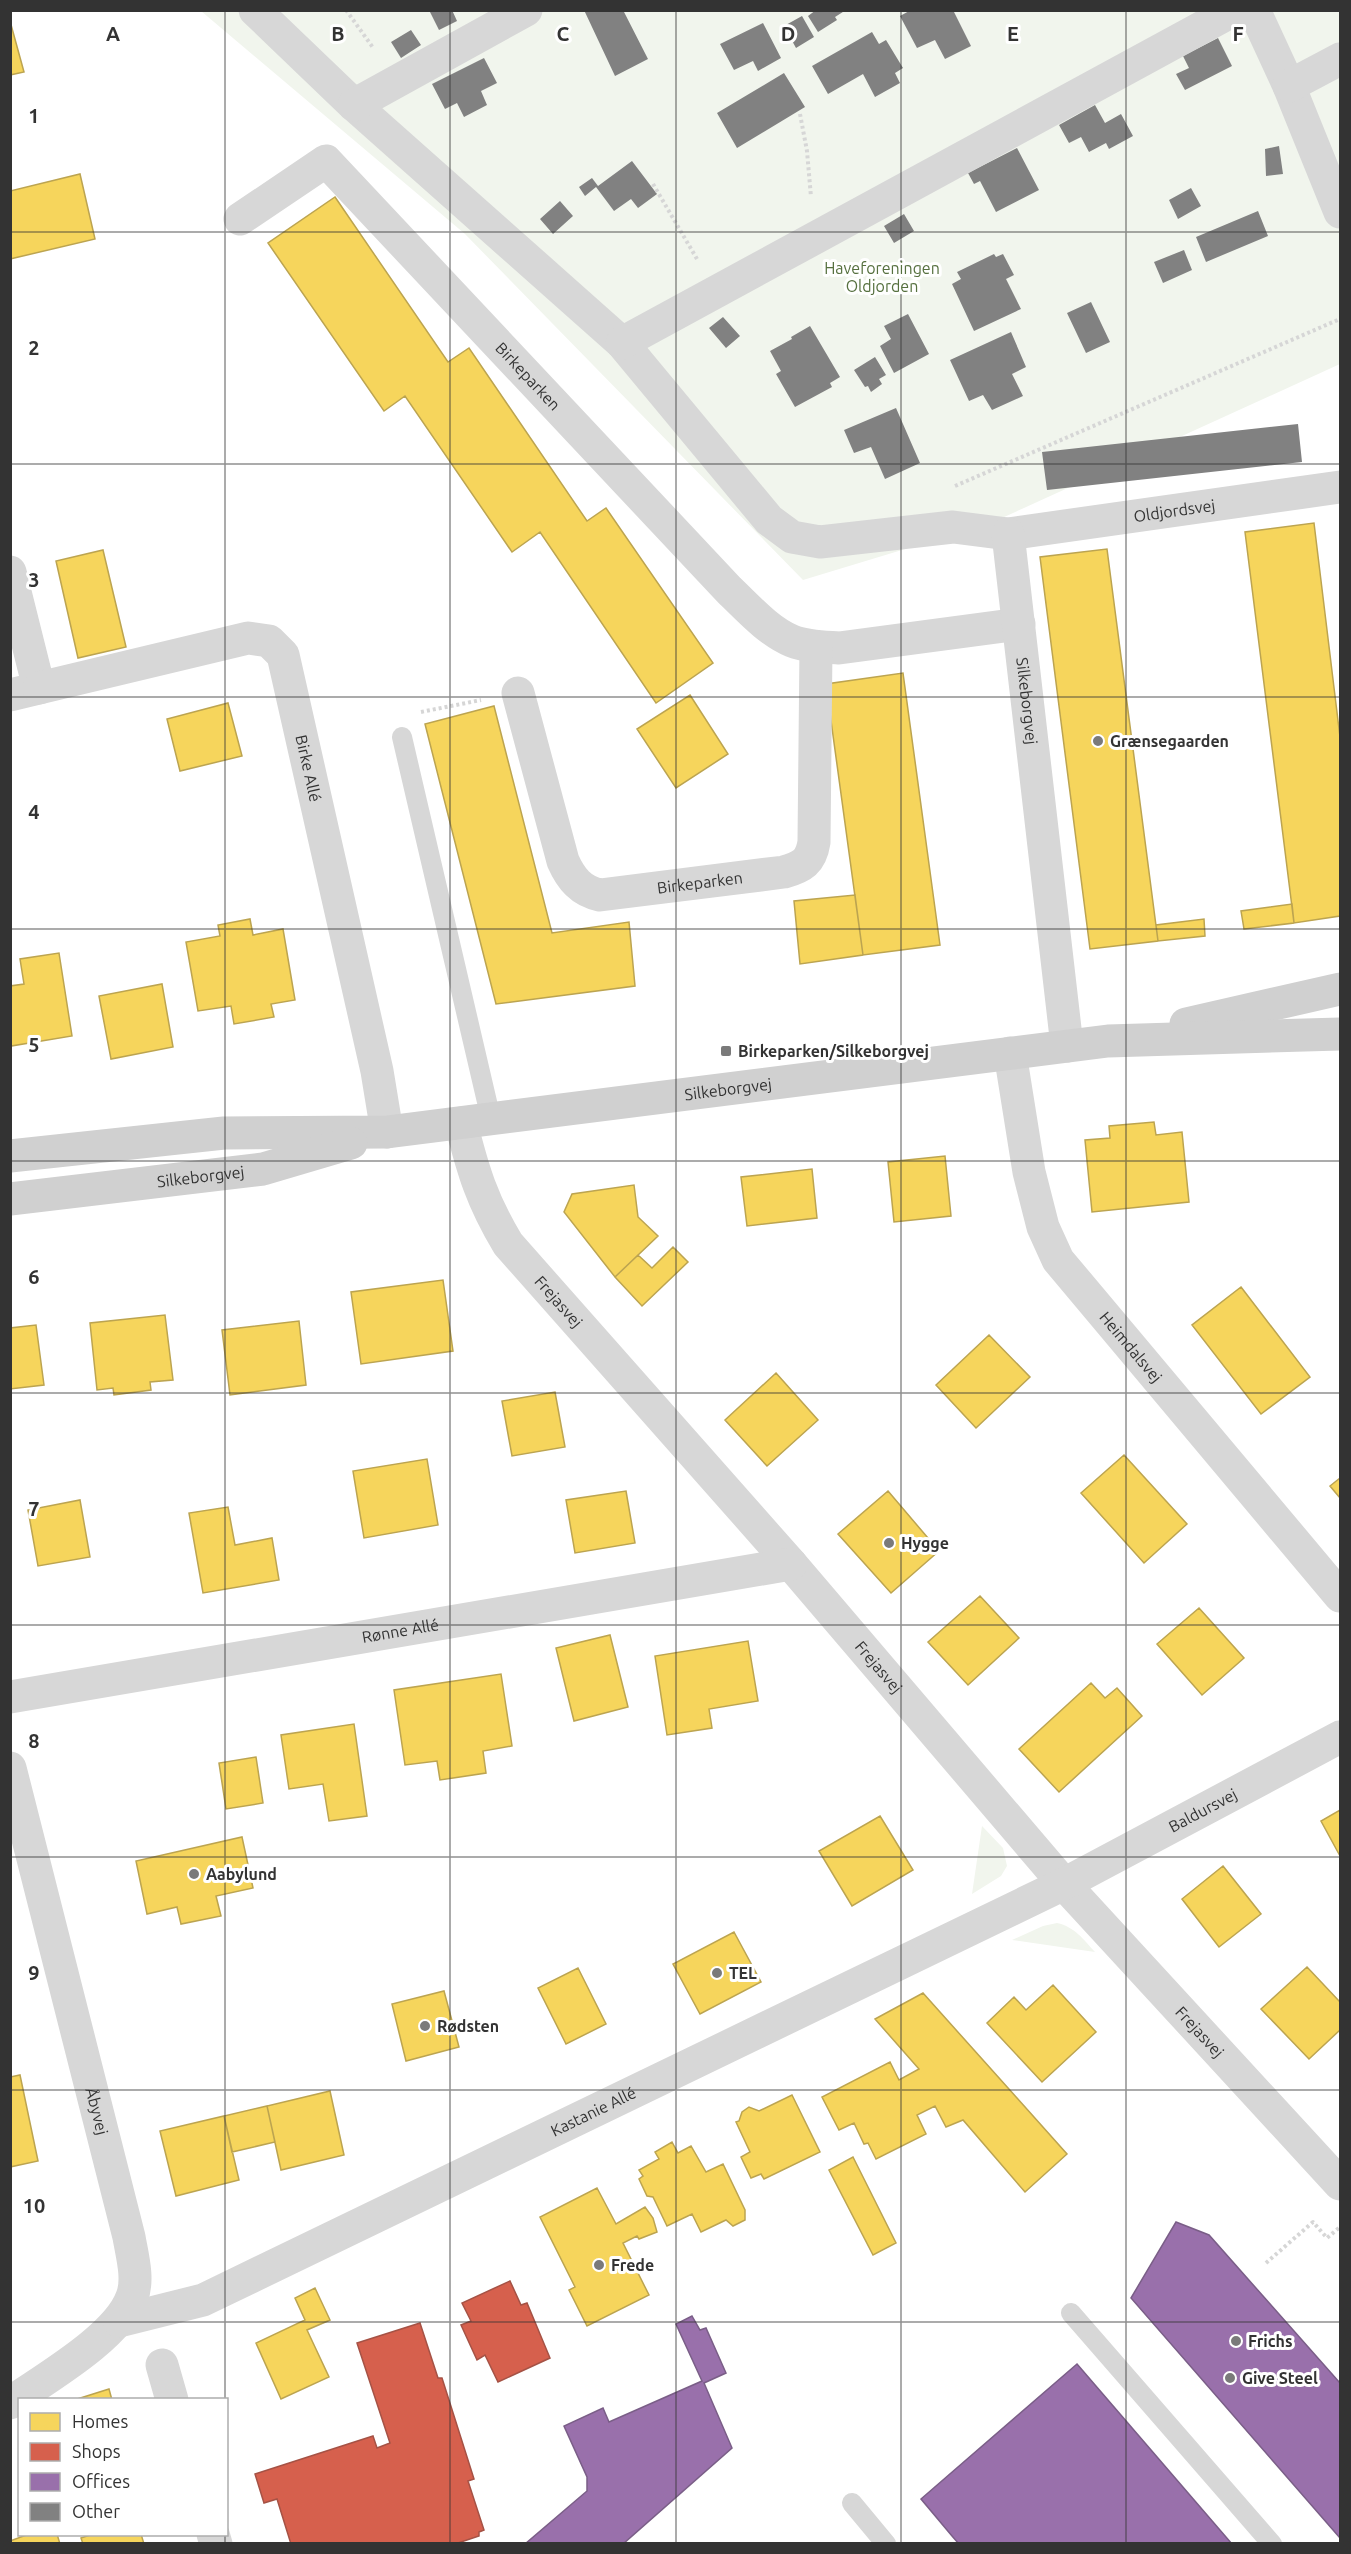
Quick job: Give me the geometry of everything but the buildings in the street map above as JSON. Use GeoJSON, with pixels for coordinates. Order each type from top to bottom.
{"type":"FeatureCollection","features":[{"type":"Feature","properties":{"kind":"street","name":"Oldjordsvej"},"geometry":{"type":"LineString","coordinates":[[255,10],[354,105],[622,343],[769,520],[792,537],[820,542],[952,527],[1008,534],[1341,487]]}},
{"type":"Feature","properties":{"kind":"street"},"geometry":{"type":"LineString","coordinates":[[354,105],[526,10]]}},
{"type":"Feature","properties":{"kind":"street"},"geometry":{"type":"LineString","coordinates":[[622,343],[1234,10]]}},
{"type":"Feature","properties":{"kind":"street"},"geometry":{"type":"LineString","coordinates":[[1254,10],[1289,86],[1341,212]]}},
{"type":"Feature","properties":{"kind":"street"},"geometry":{"type":"LineString","coordinates":[[1289,86],[1341,59]]}},
{"type":"Feature","properties":{"kind":"street","name":"Birkeparken"},"geometry":{"type":"LineString","coordinates":[[240,219],[326,161],[729,590],[775,631],[792,641],[816,647],[839,648],[1019,624]]}},
{"type":"Feature","properties":{"kind":"street","name":"Silkeborgvej"},"geometry":{"type":"LineString","coordinates":[[1008,534],[1067,1046]]}},
{"type":"Feature","properties":{"kind":"street"},"geometry":{"type":"LineString","coordinates":[[10,572],[25,692]]}},
{"type":"Feature","properties":{"kind":"street","name":"Birke Allé"},"geometry":{"type":"LineString","coordinates":[[25,692],[248,638],[269,641],[283,655],[377,1071],[387,1132]]}},
{"type":"Feature","properties":{"kind":"street","name":"Birkeparken"},"geometry":{"type":"LineString","coordinates":[[518,693],[563,861],[570,876],[584,889],[600,895],[784,872],[806,863],[812,854],[814,842],[816,647]]}},
{"type":"Feature","properties":{"kind":"street","name":"Silkeborgvej"},"geometry":{"type":"LineString","coordinates":[[1108,1041],[1341,989]]}},
{"type":"Feature","properties":{"kind":"street","name":"Silkeborgvej"},"geometry":{"type":"LineString","coordinates":[[10,1156],[224,1133],[387,1132],[1108,1041],[1341,1034]]}},
{"type":"Feature","properties":{"kind":"street","name":"Heimdalsvej"},"geometry":{"type":"LineString","coordinates":[[1010,1053],[1029,1172],[1043,1227],[1058,1260],[1341,1596]]}},
{"type":"Feature","properties":{"kind":"street","name":"Frejasvej"},"geometry":{"type":"LineString","coordinates":[[476,1121],[475,1177],[489,1213],[508,1244],[790,1564],[1064,1884],[1341,2184]]}},
{"type":"Feature","properties":{"kind":"street","name":"Silkeborgvej"},"geometry":{"type":"LineString","coordinates":[[10,1199],[264,1169],[387,1132]]}},
{"type":"Feature","properties":{"kind":"street","name":"Rønne Allé"},"geometry":{"type":"LineString","coordinates":[[10,1697],[790,1564]]}},
{"type":"Feature","properties":{"kind":"street","name":"Baldursvej"},"geometry":{"type":"LineString","coordinates":[[1064,1884],[1341,1737]]}},
{"type":"Feature","properties":{"kind":"street","name":"Åbyvej"},"geometry":{"type":"LineString","coordinates":[[10,1767],[129,2237],[135,2272],[133,2296],[119,2321],[98,2340],[10,2403]]}},
{"type":"Feature","properties":{"kind":"street","name":"Kastanie Allé"},"geometry":{"type":"LineString","coordinates":[[119,2321],[203,2300],[1064,1884]]}},
{"type":"Feature","properties":{"kind":"street"},"geometry":{"type":"LineString","coordinates":[[162,2366],[171,2398]]}},
{"type":"Feature","properties":{"kind":"lane"},"geometry":{"type":"LineString","coordinates":[[402,737],[476,1121]]}},
{"type":"Feature","properties":{"kind":"lane"},"geometry":{"type":"LineString","coordinates":[[1071,2313],[1272,2544]]}},
{"type":"Feature","properties":{"kind":"lane"},"geometry":{"type":"LineString","coordinates":[[852,2504],[886,2544]]}},
{"type":"Feature","properties":{"kind":"path"},"geometry":{"type":"LineString","coordinates":[[346,10],[397,81]]}},
{"type":"Feature","properties":{"kind":"path"},"geometry":{"type":"LineString","coordinates":[[800,114],[807,151],[812,216],[790,228],[801,246]]}},
{"type":"Feature","properties":{"kind":"path"},"geometry":{"type":"LineString","coordinates":[[653,184],[716,292]]}},
{"type":"Feature","properties":{"kind":"path"},"geometry":{"type":"LineString","coordinates":[[952,488],[1341,319]]}},
{"type":"Feature","properties":{"kind":"path"},"geometry":{"type":"LineString","coordinates":[[1266,2263],[1313,2223],[1327,2238],[1341,2227]]}},
{"type":"Feature","properties":{"kind":"green space","name":"Haveforeningen Oldjorden"},"geometry":{"type":"Polygon","coordinates":[[[201,11],[1340,11],[1340,364],[991,523],[803,580],[465,234],[201,11]]]}},
{"type":"Feature","properties":{"kind":"green space"},"geometry":{"type":"Polygon","coordinates":[[[982,1826],[1003,1848],[1007,1866],[1001,1876],[972,1894],[982,1826]]]}},
{"type":"Feature","properties":{"kind":"green space"},"geometry":{"type":"Polygon","coordinates":[[[1057,1923],[1074,1931],[1095,1952],[1012,1940],[1043,1926],[1057,1923]]]}},
{"type":"Feature","properties":{"kind":"place","name":"Grænsegaarden"},"geometry":{"type":"Point","coordinates":[1098,741]}},
{"type":"Feature","properties":{"kind":"place","name":"Birkeparken/Silkeborgvej"},"geometry":{"type":"Point","coordinates":[726,1051]}},
{"type":"Feature","properties":{"kind":"place","name":"Hygge"},"geometry":{"type":"Point","coordinates":[889,1543]}},
{"type":"Feature","properties":{"kind":"place","name":"Aabylund"},"geometry":{"type":"Point","coordinates":[194,1874]}},
{"type":"Feature","properties":{"kind":"place","name":"TEL"},"geometry":{"type":"Point","coordinates":[717,1973]}},
{"type":"Feature","properties":{"kind":"place","name":"Rødsten"},"geometry":{"type":"Point","coordinates":[425,2026]}},
{"type":"Feature","properties":{"kind":"place","name":"Frede"},"geometry":{"type":"Point","coordinates":[599,2265]}},
{"type":"Feature","properties":{"kind":"place","name":"Frichs"},"geometry":{"type":"Point","coordinates":[1236,2341]}},
{"type":"Feature","properties":{"kind":"place","name":"Give Steel"},"geometry":{"type":"Point","coordinates":[1230,2378]}}]}
